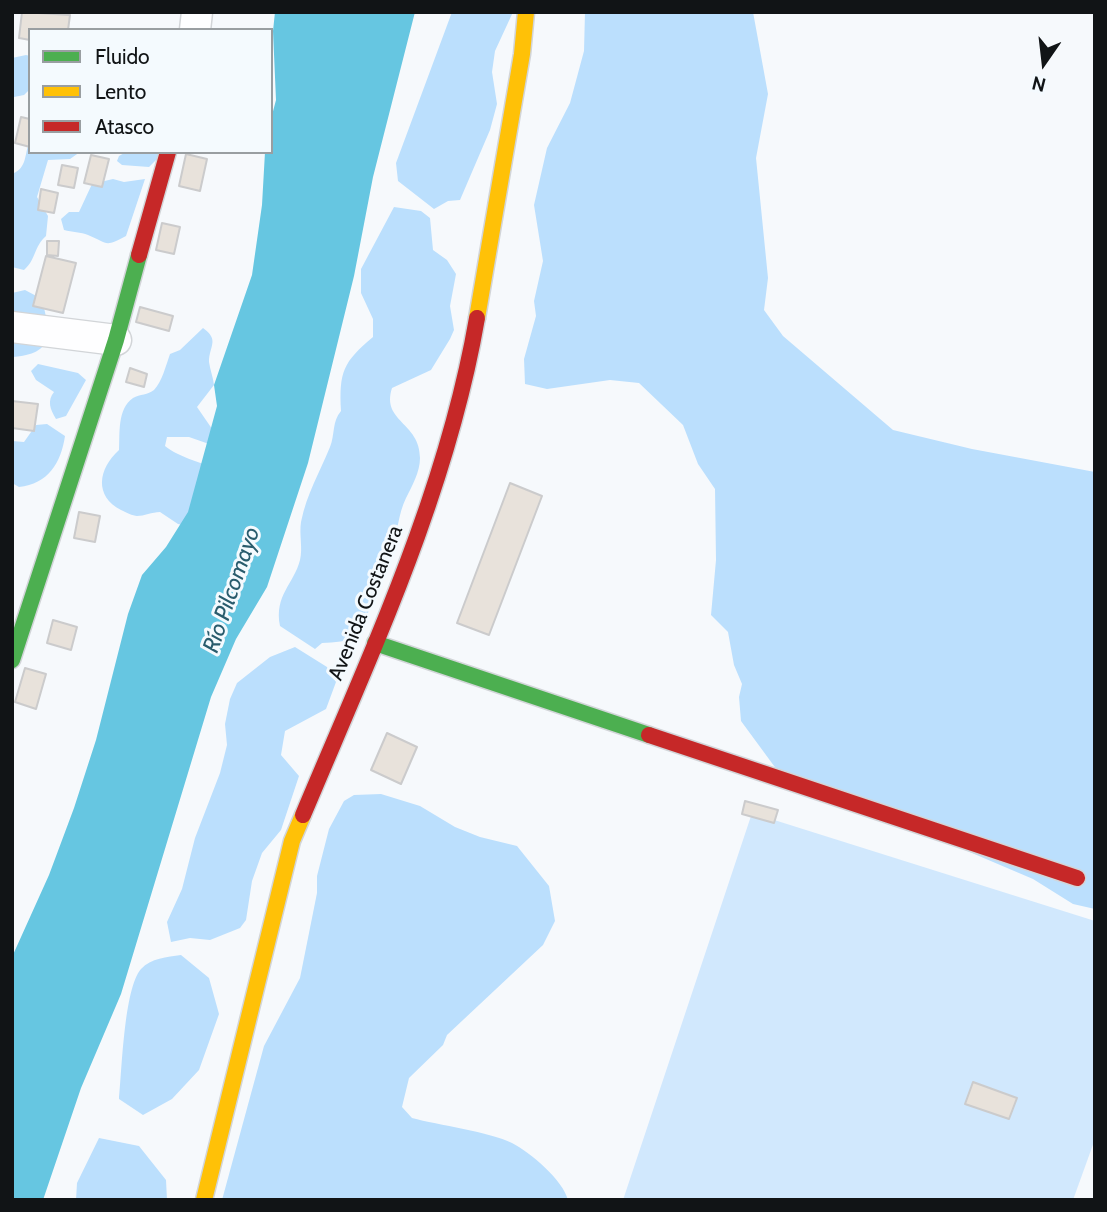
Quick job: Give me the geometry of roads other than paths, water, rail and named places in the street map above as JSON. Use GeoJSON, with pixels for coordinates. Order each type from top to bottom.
{"type":"FeatureCollection","features":[{"type":"Feature","properties":{"kind":"street","name":"Avenida Costanera"},"geometry":{"type":"LineString","coordinates":[[204,1200],[292,841],[406,571],[466,382],[523,54],[526,12]]}},
{"type":"Feature","properties":{"kind":"street"},"geometry":{"type":"LineString","coordinates":[[12,660],[116,340],[167,154]]}},
{"type":"Feature","properties":{"kind":"street"},"geometry":{"type":"LineString","coordinates":[[12,327],[116,340]]}},
{"type":"Feature","properties":{"kind":"street"},"geometry":{"type":"LineString","coordinates":[[374,643],[1077,878]]}},
{"type":"Feature","properties":{"kind":"water","name":"Río Pilcomayo"},"geometry":{"type":"Polygon","coordinates":[[[275,12],[415,12],[373,177],[354,276],[308,463],[267,587],[236,639],[211,697],[121,994],[81,1088],[43,1200],[12,1200],[12,957],[49,875],[74,808],[96,740],[128,614],[142,575],[166,547],[188,512],[217,406],[214,385],[252,275],[262,205],[265,154],[273,154],[273,111],[276,100],[273,31],[275,12]]]}}]}
